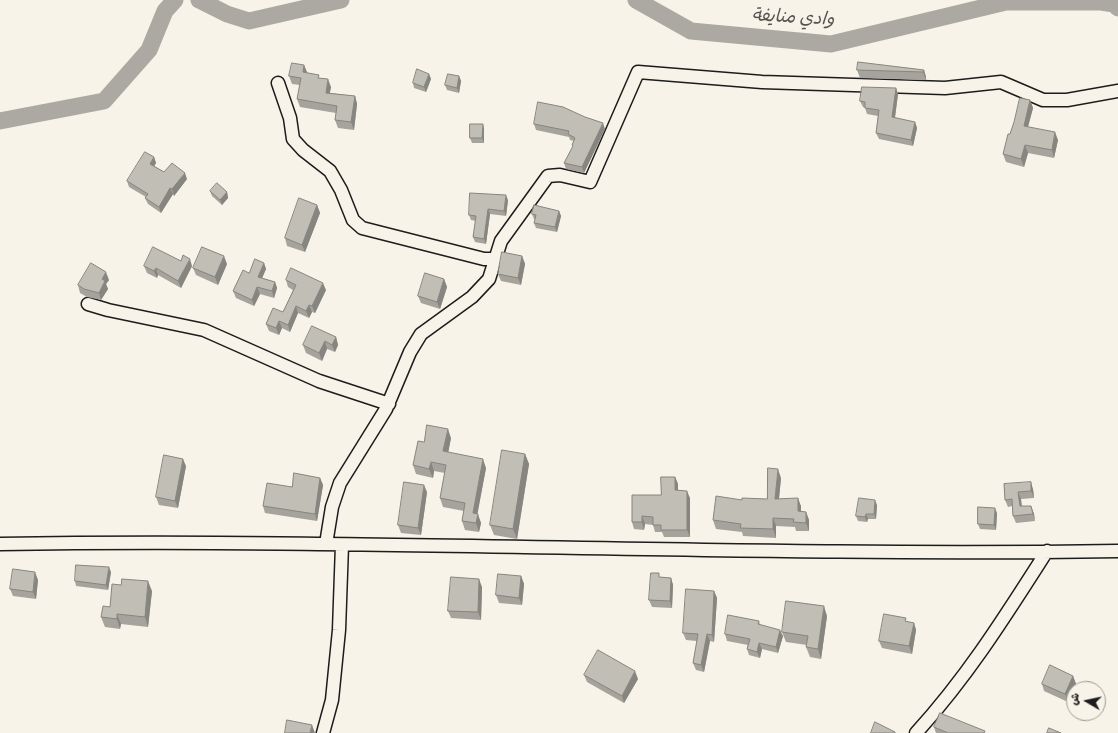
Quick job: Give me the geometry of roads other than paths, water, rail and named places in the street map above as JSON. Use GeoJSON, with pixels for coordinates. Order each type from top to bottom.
{"type":"FeatureCollection","features":[{"type":"Feature","properties":{"kind":"street"},"geometry":{"type":"LineString","coordinates":[[326,544],[332,507],[340,483],[360,454],[389,404],[410,352],[422,334],[472,297],[489,279],[501,241],[548,176],[560,175],[590,182],[638,72],[762,82],[937,88],[1001,82],[1043,100],[1067,100],[1118,91]]}},
{"type":"Feature","properties":{"kind":"street"},"geometry":{"type":"LineString","coordinates":[[278,83],[290,118],[293,139],[303,150],[330,171],[341,190],[353,220],[362,228],[391,237],[484,259],[496,259]]}},
{"type":"Feature","properties":{"kind":"street"},"geometry":{"type":"LineString","coordinates":[[88,304],[108,310],[204,330],[319,381],[389,404]]}},
{"type":"Feature","properties":{"kind":"street"},"geometry":{"type":"LineString","coordinates":[[0,544],[156,542],[755,551],[1118,551]]}},
{"type":"Feature","properties":{"kind":"street"},"geometry":{"type":"LineString","coordinates":[[322,733],[332,700],[339,638],[342,544]]}},
{"type":"Feature","properties":{"kind":"street"},"geometry":{"type":"LineString","coordinates":[[916,733],[947,699],[986,646],[1047,551]]}},
{"type":"Feature","properties":{"kind":"waterway","name":"وادي منايفة"},"geometry":{"type":"LineString","coordinates":[[0,121],[104,101],[149,50],[165,11],[175,0]]}},
{"type":"Feature","properties":{"kind":"waterway","name":"وادي منايفة"},"geometry":{"type":"LineString","coordinates":[[199,0],[227,14],[249,21],[341,0]]}},
{"type":"Feature","properties":{"kind":"waterway","name":"وادي منايفة"},"geometry":{"type":"LineString","coordinates":[[636,0],[691,31],[831,44],[1006,2],[1101,2],[1114,4],[1118,8]]}}]}
